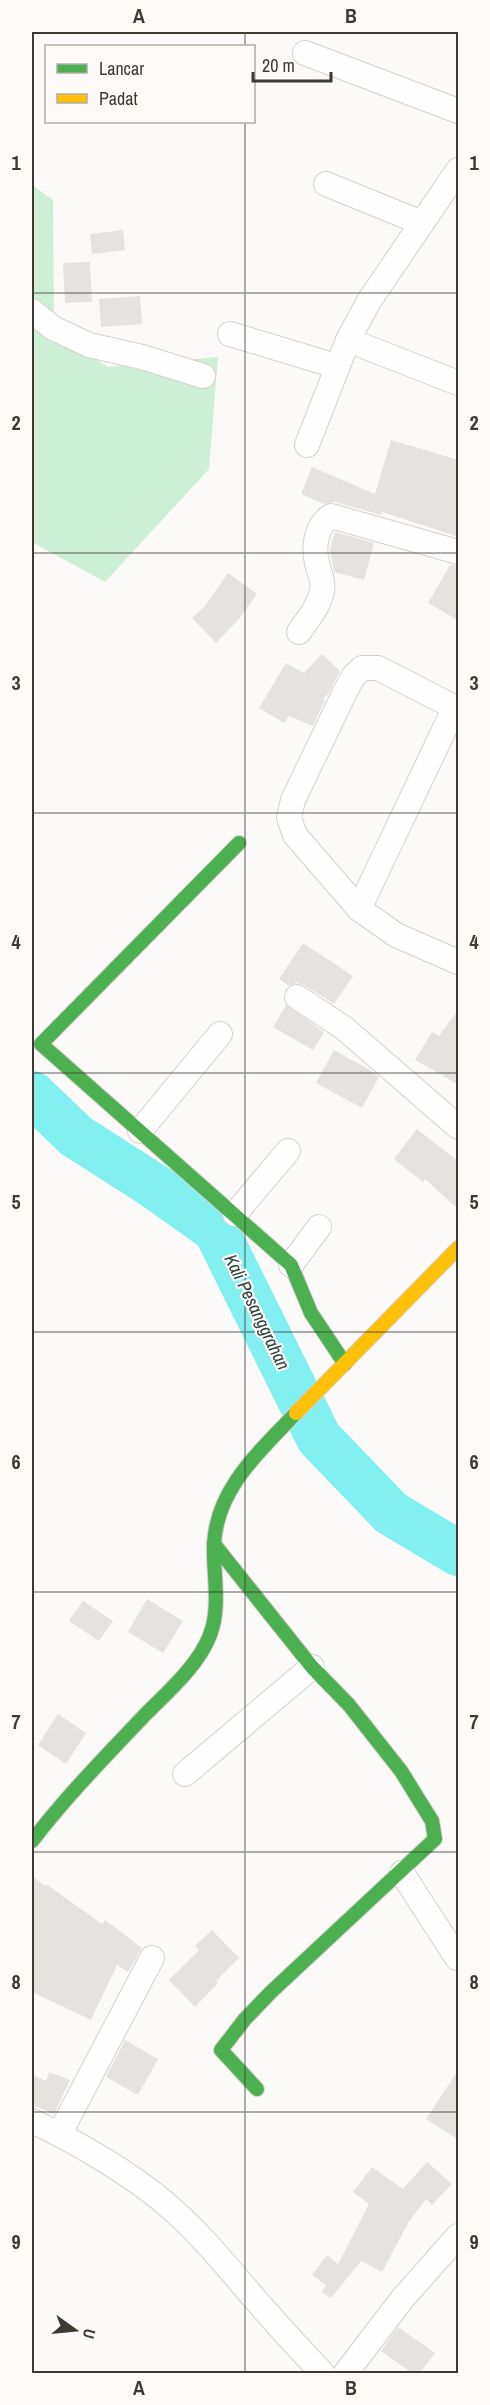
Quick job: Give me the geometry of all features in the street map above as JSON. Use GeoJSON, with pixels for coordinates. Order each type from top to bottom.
{"type":"FeatureCollection","features":[{"type":"Feature","properties":{"kind":"street"},"geometry":{"type":"LineString","coordinates":[[305,53],[459,111]]}},
{"type":"Feature","properties":{"kind":"street"},"geometry":{"type":"LineString","coordinates":[[307,445],[336,366],[369,301],[459,170]]}},
{"type":"Feature","properties":{"kind":"street"},"geometry":{"type":"LineString","coordinates":[[326,184],[422,223]]}},
{"type":"Feature","properties":{"kind":"street"},"geometry":{"type":"LineString","coordinates":[[32,311],[54,327],[89,345],[126,353],[202,376]]}},
{"type":"Feature","properties":{"kind":"street"},"geometry":{"type":"LineString","coordinates":[[230,334],[336,366]]}},
{"type":"Feature","properties":{"kind":"street"},"geometry":{"type":"LineString","coordinates":[[348,340],[457,380]]}},
{"type":"Feature","properties":{"kind":"street"},"geometry":{"type":"LineString","coordinates":[[299,632],[317,606],[322,590],[322,577],[317,563],[317,535],[325,520],[331,516],[459,552]]}},
{"type":"Feature","properties":{"kind":"street"},"geometry":{"type":"LineString","coordinates":[[359,909],[457,708],[378,668],[362,668],[353,677],[293,800],[289,818],[295,836],[359,909],[396,935],[459,962]]}},
{"type":"Feature","properties":{"kind":"street"},"geometry":{"type":"LineString","coordinates":[[239,843],[40,1044],[291,1265],[311,1313],[345,1364]]}},
{"type":"Feature","properties":{"kind":"street"},"geometry":{"type":"LineString","coordinates":[[297,997],[344,1028],[459,1127]]}},
{"type":"Feature","properties":{"kind":"street"},"geometry":{"type":"LineString","coordinates":[[140,1131],[220,1034]]}},
{"type":"Feature","properties":{"kind":"street"},"geometry":{"type":"LineString","coordinates":[[235,1214],[288,1151]]}},
{"type":"Feature","properties":{"kind":"street"},"geometry":{"type":"LineString","coordinates":[[291,1265],[319,1227]]}},
{"type":"Feature","properties":{"kind":"street"},"geometry":{"type":"LineString","coordinates":[[32,1841],[64,1798],[189,1670],[210,1635],[216,1607],[214,1544],[217,1519],[223,1501],[233,1483],[286,1424],[459,1248]]}},
{"type":"Feature","properties":{"kind":"street"},"geometry":{"type":"LineString","coordinates":[[214,1544],[312,1667],[350,1705],[401,1771],[432,1821],[435,1839],[402,1873],[261,2002],[236,2028],[221,2050],[257,2089]]}},
{"type":"Feature","properties":{"kind":"street"},"geometry":{"type":"LineString","coordinates":[[185,1774],[312,1667]]}},
{"type":"Feature","properties":{"kind":"street"},"geometry":{"type":"LineString","coordinates":[[402,1873],[457,1958]]}},
{"type":"Feature","properties":{"kind":"street"},"geometry":{"type":"LineString","coordinates":[[60,2133],[152,1959]]}},
{"type":"Feature","properties":{"kind":"street"},"geometry":{"type":"LineString","coordinates":[[32,2121],[60,2133],[153,2192],[226,2264],[269,2316],[323,2373]]}},
{"type":"Feature","properties":{"kind":"street"},"geometry":{"type":"LineString","coordinates":[[345,2373],[403,2298],[459,2236]]}},
{"type":"Feature","properties":{"kind":"green space"},"geometry":{"type":"Polygon","coordinates":[[[32,185],[53,200],[54,333],[108,367],[218,357],[209,469],[105,582],[32,542],[32,185]]]}},
{"type":"Feature","properties":{"kind":"building"},"geometry":{"type":"Polygon","coordinates":[[[123,230],[125,250],[92,254],[90,234],[123,230]]]}},
{"type":"Feature","properties":{"kind":"building"},"geometry":{"type":"Polygon","coordinates":[[[90,262],[92,302],[65,303],[63,263],[90,262]]]}},
{"type":"Feature","properties":{"kind":"building"},"geometry":{"type":"Polygon","coordinates":[[[140,296],[142,324],[101,327],[99,299],[140,296]]]}},
{"type":"Feature","properties":{"kind":"building"},"geometry":{"type":"Polygon","coordinates":[[[391,440],[459,460],[459,537],[382,512],[381,515],[335,502],[324,504],[301,494],[312,467],[375,494],[391,440]]]}},
{"type":"Feature","properties":{"kind":"building"},"geometry":{"type":"Polygon","coordinates":[[[335,532],[374,543],[364,580],[334,572],[330,550],[335,532]]]}},
{"type":"Feature","properties":{"kind":"building"},"geometry":{"type":"Polygon","coordinates":[[[450,565],[459,566],[459,621],[428,603],[450,565]]]}},
{"type":"Feature","properties":{"kind":"building"},"geometry":{"type":"Polygon","coordinates":[[[228,573],[257,594],[239,619],[216,643],[192,618],[205,606],[228,573]]]}},
{"type":"Feature","properties":{"kind":"building"},"geometry":{"type":"Polygon","coordinates":[[[322,654],[340,671],[329,693],[323,699],[325,700],[313,726],[289,716],[284,723],[259,708],[286,663],[304,673],[322,654]]]}},
{"type":"Feature","properties":{"kind":"building"},"geometry":{"type":"Polygon","coordinates":[[[303,943],[353,976],[334,1004],[304,985],[297,983],[289,986],[279,979],[303,943]]]}},
{"type":"Feature","properties":{"kind":"building"},"geometry":{"type":"Polygon","coordinates":[[[286,1005],[324,1032],[313,1050],[273,1027],[286,1005]]]}},
{"type":"Feature","properties":{"kind":"building"},"geometry":{"type":"Polygon","coordinates":[[[459,1009],[459,1085],[415,1060],[432,1032],[439,1036],[459,1009]]]}},
{"type":"Feature","properties":{"kind":"building"},"geometry":{"type":"Polygon","coordinates":[[[334,1050],[379,1077],[362,1108],[316,1083],[334,1050]]]}},
{"type":"Feature","properties":{"kind":"building"},"geometry":{"type":"Polygon","coordinates":[[[417,1129],[459,1162],[459,1210],[425,1179],[423,1182],[394,1159],[417,1129]]]}},
{"type":"Feature","properties":{"kind":"building"},"geometry":{"type":"Polygon","coordinates":[[[147,1599],[183,1621],[163,1653],[128,1632],[147,1599]]]}},
{"type":"Feature","properties":{"kind":"building"},"geometry":{"type":"Polygon","coordinates":[[[83,1601],[113,1621],[99,1641],[69,1621],[83,1601]]]}},
{"type":"Feature","properties":{"kind":"building"},"geometry":{"type":"Polygon","coordinates":[[[58,1714],[86,1733],[66,1764],[38,1745],[58,1714]]]}},
{"type":"Feature","properties":{"kind":"building"},"geometry":{"type":"Polygon","coordinates":[[[32,1876],[102,1924],[105,1920],[142,1948],[128,1972],[117,1965],[91,2020],[32,1992],[32,1876]]]}},
{"type":"Feature","properties":{"kind":"building"},"geometry":{"type":"Polygon","coordinates":[[[212,1930],[239,1958],[195,2007],[169,1980],[199,1950],[195,1946],[212,1930]]]}},
{"type":"Feature","properties":{"kind":"building"},"geometry":{"type":"Polygon","coordinates":[[[125,2040],[158,2059],[138,2095],[106,2077],[125,2040]]]}},
{"type":"Feature","properties":{"kind":"building"},"geometry":{"type":"Polygon","coordinates":[[[459,2069],[459,2140],[426,2119],[459,2069]]]}},
{"type":"Feature","properties":{"kind":"building"},"geometry":{"type":"Polygon","coordinates":[[[49,2072],[70,2080],[54,2114],[32,2105],[32,2074],[46,2081],[49,2072]]]}},
{"type":"Feature","properties":{"kind":"building"},"geometry":{"type":"Polygon","coordinates":[[[427,2162],[452,2184],[432,2205],[426,2199],[408,2223],[382,2272],[361,2261],[331,2298],[322,2292],[326,2285],[312,2275],[327,2255],[338,2264],[369,2204],[353,2192],[372,2167],[403,2189],[427,2162]]]}},
{"type":"Feature","properties":{"kind":"building"},"geometry":{"type":"Polygon","coordinates":[[[398,2327],[435,2353],[420,2373],[412,2373],[381,2351],[398,2327]]]}},
{"type":"Feature","properties":{"kind":"waterway","name":"Kali Pesanggrahan"},"geometry":{"type":"LineString","coordinates":[[32,1094],[76,1136],[154,1186],[216,1230],[319,1438],[391,1513],[458,1553]]}},
{"type":"Feature","properties":{"kind":"traffic: fast"},"geometry":{"type":"LineString","coordinates":[[239,843],[41,1044],[291,1265],[311,1313],[345,1364]]}},
{"type":"Feature","properties":{"kind":"traffic: fast"},"geometry":{"type":"LineString","coordinates":[[32,1841],[85,1778],[180,1680],[205,1647],[215,1613],[214,1545],[223,1506],[242,1472],[296,1413]]}},
{"type":"Feature","properties":{"kind":"traffic: fast"},"geometry":{"type":"LineString","coordinates":[[214,1544],[312,1667],[349,1705],[401,1771],[432,1821],[435,1839],[271,1992],[245,2019],[221,2050],[257,2089]]}},
{"type":"Feature","properties":{"kind":"traffic: slow"},"geometry":{"type":"LineString","coordinates":[[296,1413],[458,1248]]}}]}
